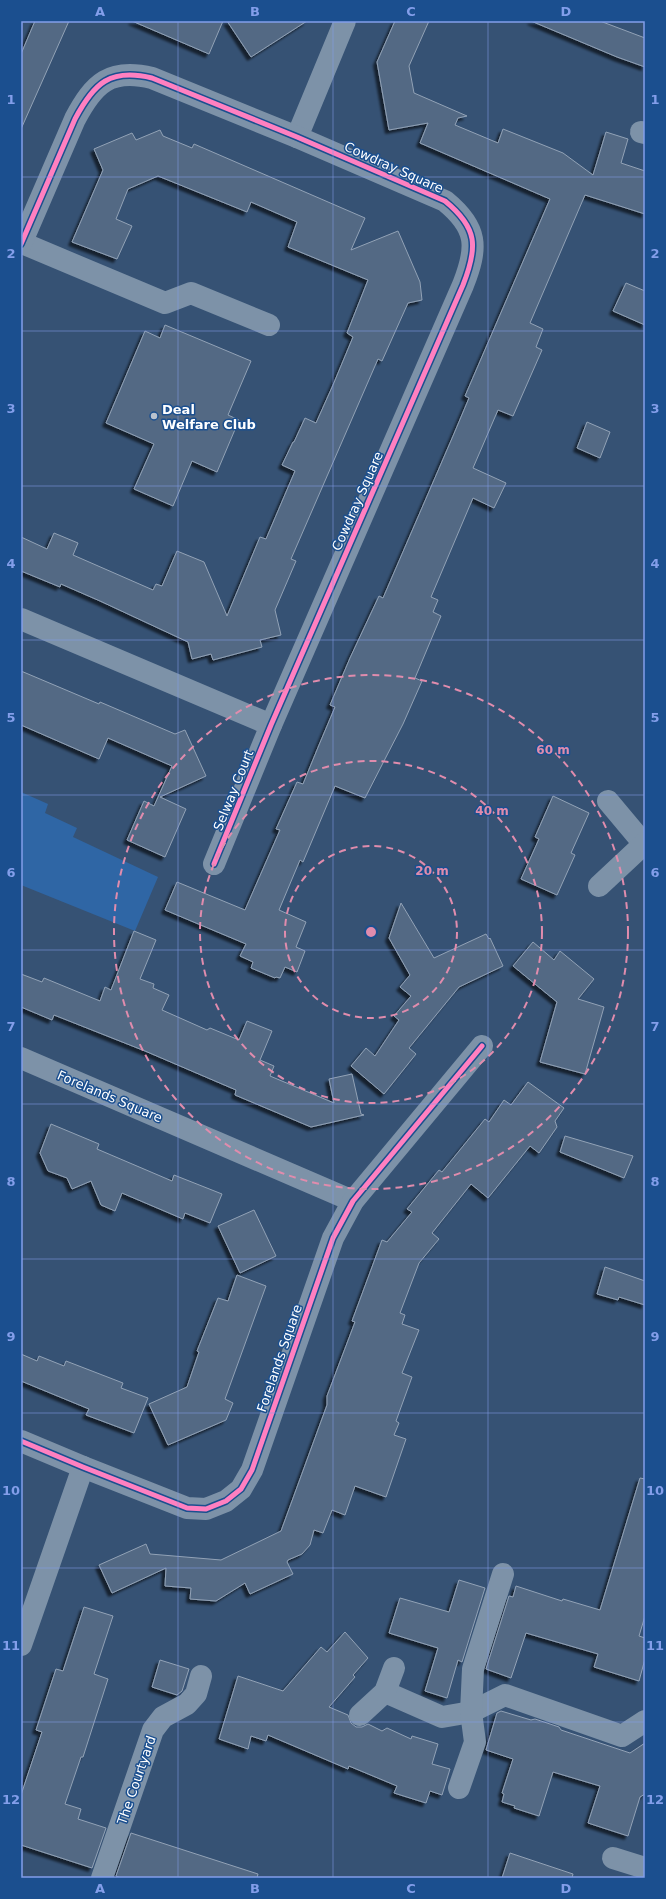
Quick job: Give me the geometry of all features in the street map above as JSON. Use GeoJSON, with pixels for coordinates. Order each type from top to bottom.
{"type":"FeatureCollection","features":[{"type":"Feature","properties":{"kind":"street"},"geometry":{"type":"LineString","coordinates":[[297,137],[345,21]]}},
{"type":"Feature","properties":{"kind":"street","name":"Cowdray Square"},"geometry":{"type":"LineString","coordinates":[[21,244],[75,119],[85,100],[98,86],[116,76],[134,74],[152,78],[297,137],[445,201],[459,213],[469,228],[474,246],[470,266],[463,285],[271,725]]}},
{"type":"Feature","properties":{"kind":"street"},"geometry":{"type":"LineString","coordinates":[[21,244],[165,303],[191,293],[269,326]]}},
{"type":"Feature","properties":{"kind":"street"},"geometry":{"type":"LineString","coordinates":[[21,619],[271,725]]}},
{"type":"Feature","properties":{"kind":"street","name":"Selway Court"},"geometry":{"type":"LineString","coordinates":[[214,864],[271,725]]}},
{"type":"Feature","properties":{"kind":"street"},"geometry":{"type":"LineString","coordinates":[[599,886],[645,844],[608,801]]}},
{"type":"Feature","properties":{"kind":"street","name":"Forelands Square"},"geometry":{"type":"LineString","coordinates":[[21,1441],[187,1508],[206,1509],[226,1501],[241,1489],[252,1470],[333,1238],[353,1201],[482,1046]]}},
{"type":"Feature","properties":{"kind":"street","name":"Forelands Square"},"geometry":{"type":"LineString","coordinates":[[21,1058],[353,1201]]}},
{"type":"Feature","properties":{"kind":"street"},"geometry":{"type":"LineString","coordinates":[[21,1645],[83,1467]]}},
{"type":"Feature","properties":{"kind":"street"},"geometry":{"type":"LineString","coordinates":[[459,1788],[475,1742],[471,1712],[473,1669],[503,1574]]}},
{"type":"Feature","properties":{"kind":"street"},"geometry":{"type":"LineString","coordinates":[[360,1715],[385,1692],[394,1668]]}},
{"type":"Feature","properties":{"kind":"street","name":"The Courtyard"},"geometry":{"type":"LineString","coordinates":[[102,1878],[153,1730],[163,1717],[187,1704],[196,1694],[201,1676]]}},
{"type":"Feature","properties":{"kind":"street"},"geometry":{"type":"LineString","coordinates":[[385,1692],[442,1717],[471,1712],[505,1696],[622,1736],[645,1721]]}},
{"type":"Feature","properties":{"kind":"street"},"geometry":{"type":"LineString","coordinates":[[613,1858],[645,1868]]}},
{"type":"Feature","properties":{"kind":"shaded area"},"geometry":{"type":"Polygon","coordinates":[[[21,792],[48,804],[45,813],[77,828],[73,837],[158,877],[135,931],[21,885],[21,792]]]}},
{"type":"Feature","properties":{"kind":"building"},"geometry":{"type":"Polygon","coordinates":[[[35,21],[69,21],[21,129],[21,54],[35,21]]]}},
{"type":"Feature","properties":{"kind":"building"},"geometry":{"type":"Polygon","coordinates":[[[132,21],[223,21],[209,54],[132,21]]]}},
{"type":"Feature","properties":{"kind":"building"},"geometry":{"type":"Polygon","coordinates":[[[227,21],[307,21],[251,57],[227,21]]]}},
{"type":"Feature","properties":{"kind":"building"},"geometry":{"type":"Polygon","coordinates":[[[395,21],[429,21],[409,66],[414,93],[467,116],[458,118],[455,125],[498,143],[503,129],[563,153],[593,175],[606,132],[628,139],[621,163],[645,171],[645,214],[585,195],[530,323],[543,329],[536,347],[542,350],[513,416],[498,410],[473,468],[506,483],[494,508],[473,498],[431,597],[438,600],[433,612],[441,616],[415,678],[422,681],[403,724],[365,798],[335,786],[303,862],[300,860],[279,910],[306,922],[296,947],[305,951],[297,972],[285,967],[280,978],[275,978],[251,968],[253,962],[240,956],[246,944],[165,910],[177,882],[245,910],[280,830],[276,829],[297,782],[303,784],[335,707],[330,705],[350,658],[379,596],[383,598],[453,436],[469,398],[465,396],[550,199],[420,143],[428,123],[389,130],[377,62],[395,21]]]}},
{"type":"Feature","properties":{"kind":"building"},"geometry":{"type":"Polygon","coordinates":[[[531,21],[600,21],[645,38],[645,67],[617,57],[531,21]]]}},
{"type":"Feature","properties":{"kind":"building"},"geometry":{"type":"Polygon","coordinates":[[[160,130],[163,136],[192,148],[194,144],[365,218],[351,250],[398,231],[420,282],[422,300],[408,303],[382,361],[378,359],[291,559],[296,561],[275,610],[281,635],[260,640],[262,647],[213,660],[211,654],[192,659],[188,642],[61,584],[60,587],[21,571],[21,537],[47,549],[54,533],[78,543],[73,555],[153,590],[156,584],[162,586],[177,551],[204,562],[227,616],[260,537],[266,539],[295,471],[282,465],[305,418],[316,423],[333,385],[353,337],[347,333],[368,280],[288,247],[297,222],[251,202],[247,212],[158,176],[128,189],[116,219],[132,226],[117,259],[72,242],[103,170],[94,149],[132,133],[136,140],[160,130]]]}},
{"type":"Feature","properties":{"kind":"building"},"geometry":{"type":"Polygon","coordinates":[[[626,283],[645,291],[645,325],[613,311],[626,283]]]}},
{"type":"Feature","properties":{"kind":"building","name":"Deal Welfare Club"},"geometry":{"type":"Polygon","coordinates":[[[165,325],[251,361],[228,415],[239,420],[217,472],[192,461],[173,506],[134,489],[154,444],[106,423],[145,331],[160,338],[165,325]]]}},
{"type":"Feature","properties":{"kind":"building"},"geometry":{"type":"Polygon","coordinates":[[[587,422],[610,432],[600,458],[577,448],[587,422]]]}},
{"type":"Feature","properties":{"kind":"building"},"geometry":{"type":"Polygon","coordinates":[[[21,671],[99,704],[100,702],[175,734],[185,730],[206,776],[160,797],[186,809],[165,857],[127,840],[144,801],[154,806],[172,766],[108,738],[99,759],[21,725],[21,671]]]}},
{"type":"Feature","properties":{"kind":"building"},"geometry":{"type":"Polygon","coordinates":[[[553,796],[589,813],[571,853],[575,855],[557,895],[521,879],[539,839],[535,837],[553,796]]]}},
{"type":"Feature","properties":{"kind":"building"},"geometry":{"type":"Polygon","coordinates":[[[401,903],[434,958],[486,934],[489,939],[490,938],[503,966],[459,987],[409,1048],[416,1054],[384,1094],[351,1066],[366,1048],[375,1056],[399,1020],[394,1016],[411,996],[400,987],[410,975],[389,938],[401,903]]]}},
{"type":"Feature","properties":{"kind":"building"},"geometry":{"type":"Polygon","coordinates":[[[134,931],[156,940],[140,979],[154,984],[153,988],[169,995],[162,1010],[207,1030],[210,1028],[239,1040],[247,1021],[272,1031],[260,1060],[274,1066],[270,1076],[334,1103],[329,1079],[352,1074],[361,1114],[364,1115],[311,1127],[235,1095],[236,1090],[145,1051],[54,1015],[52,1020],[21,1007],[21,974],[42,982],[44,978],[100,1001],[105,987],[111,990],[134,931]]]}},
{"type":"Feature","properties":{"kind":"building"},"geometry":{"type":"Polygon","coordinates":[[[533,942],[554,960],[560,951],[594,979],[578,999],[604,1007],[585,1074],[540,1062],[557,1002],[513,966],[533,942]]]}},
{"type":"Feature","properties":{"kind":"building"},"geometry":{"type":"Polygon","coordinates":[[[528,1082],[564,1108],[555,1121],[557,1127],[539,1153],[530,1146],[488,1198],[471,1184],[432,1233],[439,1239],[419,1263],[400,1313],[405,1315],[402,1324],[419,1330],[402,1373],[412,1377],[396,1421],[399,1423],[394,1435],[406,1439],[386,1497],[355,1486],[345,1515],[332,1510],[323,1533],[314,1530],[310,1545],[302,1554],[288,1560],[287,1562],[293,1574],[250,1594],[245,1583],[216,1601],[190,1599],[191,1588],[165,1586],[166,1568],[112,1593],[99,1565],[146,1544],[150,1554],[221,1560],[281,1531],[327,1405],[327,1396],[355,1322],[352,1321],[382,1240],[387,1242],[412,1212],[407,1209],[439,1170],[442,1172],[485,1119],[489,1122],[504,1100],[511,1105],[528,1082]]]}},
{"type":"Feature","properties":{"kind":"building"},"geometry":{"type":"Polygon","coordinates":[[[51,1124],[99,1144],[97,1149],[172,1181],[174,1175],[222,1194],[210,1223],[185,1213],[183,1219],[122,1193],[115,1211],[101,1205],[91,1181],[72,1189],[67,1178],[48,1171],[40,1153],[51,1124]]]}},
{"type":"Feature","properties":{"kind":"building"},"geometry":{"type":"Polygon","coordinates":[[[565,1136],[633,1156],[624,1178],[560,1152],[565,1136]]]}},
{"type":"Feature","properties":{"kind":"building"},"geometry":{"type":"Polygon","coordinates":[[[254,1210],[276,1256],[240,1273],[218,1226],[254,1210]]]}},
{"type":"Feature","properties":{"kind":"building"},"geometry":{"type":"Polygon","coordinates":[[[605,1267],[645,1281],[645,1305],[619,1297],[618,1300],[597,1294],[605,1267]]]}},
{"type":"Feature","properties":{"kind":"building"},"geometry":{"type":"Polygon","coordinates":[[[237,1275],[266,1286],[225,1399],[233,1403],[226,1420],[168,1445],[149,1404],[187,1387],[199,1352],[197,1351],[218,1298],[228,1301],[237,1275]]]}},
{"type":"Feature","properties":{"kind":"building"},"geometry":{"type":"Polygon","coordinates":[[[21,1354],[37,1361],[39,1356],[64,1366],[66,1361],[123,1383],[121,1388],[148,1398],[134,1433],[86,1415],[89,1409],[21,1381],[21,1354]]]}},
{"type":"Feature","properties":{"kind":"building"},"geometry":{"type":"Polygon","coordinates":[[[640,1478],[645,1479],[645,1616],[639,1636],[645,1638],[645,1659],[639,1681],[594,1667],[598,1654],[526,1633],[511,1678],[486,1669],[509,1596],[513,1597],[516,1586],[562,1601],[563,1599],[600,1610],[640,1478]]]}},
{"type":"Feature","properties":{"kind":"building"},"geometry":{"type":"Polygon","coordinates":[[[459,1580],[485,1588],[462,1662],[458,1660],[447,1698],[425,1691],[438,1648],[389,1633],[400,1598],[449,1612],[459,1580]]]}},
{"type":"Feature","properties":{"kind":"building"},"geometry":{"type":"Polygon","coordinates":[[[84,1607],[113,1616],[94,1674],[108,1679],[83,1757],[81,1757],[65,1804],[81,1809],[78,1819],[106,1828],[92,1868],[21,1845],[21,1795],[42,1732],[36,1730],[56,1669],[63,1671],[84,1607]]]}},
{"type":"Feature","properties":{"kind":"building"},"geometry":{"type":"Polygon","coordinates":[[[345,1632],[368,1658],[353,1675],[355,1677],[329,1707],[348,1715],[351,1723],[356,1727],[362,1727],[368,1724],[382,1731],[387,1728],[411,1739],[412,1736],[438,1744],[432,1764],[450,1769],[442,1795],[430,1791],[426,1803],[394,1793],[397,1786],[349,1766],[348,1769],[268,1735],[266,1741],[251,1736],[248,1749],[219,1739],[238,1676],[283,1691],[321,1647],[327,1652],[345,1632]]]}},
{"type":"Feature","properties":{"kind":"building"},"geometry":{"type":"Polygon","coordinates":[[[160,1660],[189,1669],[182,1691],[177,1695],[152,1687],[160,1660]]]}},
{"type":"Feature","properties":{"kind":"building"},"geometry":{"type":"Polygon","coordinates":[[[501,1711],[531,1720],[535,1719],[559,1727],[561,1730],[630,1753],[645,1743],[645,1794],[640,1797],[628,1836],[588,1823],[600,1786],[553,1772],[539,1816],[514,1808],[515,1806],[502,1802],[504,1794],[502,1793],[513,1759],[486,1750],[497,1713],[501,1711]]]}},
{"type":"Feature","properties":{"kind":"building"},"geometry":{"type":"Polygon","coordinates":[[[131,1833],[258,1874],[257,1878],[121,1878],[116,1876],[131,1833]]]}},
{"type":"Feature","properties":{"kind":"building"},"geometry":{"type":"Polygon","coordinates":[[[510,1853],[573,1874],[572,1878],[502,1878],[510,1853]]]}},
{"type":"Feature","properties":{"kind":"cycle path"},"geometry":{"type":"LineString","coordinates":[[21,244],[82,106],[89,96],[105,81],[114,77],[125,75],[137,75],[152,78],[297,137],[445,201],[464,220],[469,229],[473,249],[468,272],[463,285],[271,725],[214,864]]}},
{"type":"Feature","properties":{"kind":"cycle path"},"geometry":{"type":"LineString","coordinates":[[21,1441],[187,1508],[206,1509],[226,1501],[241,1489],[252,1470],[333,1238],[353,1201],[482,1046]]}},
{"type":"Feature","properties":{"kind":"place","name":"Deal Welfare Club"},"geometry":{"type":"Point","coordinates":[154,416]}}]}
